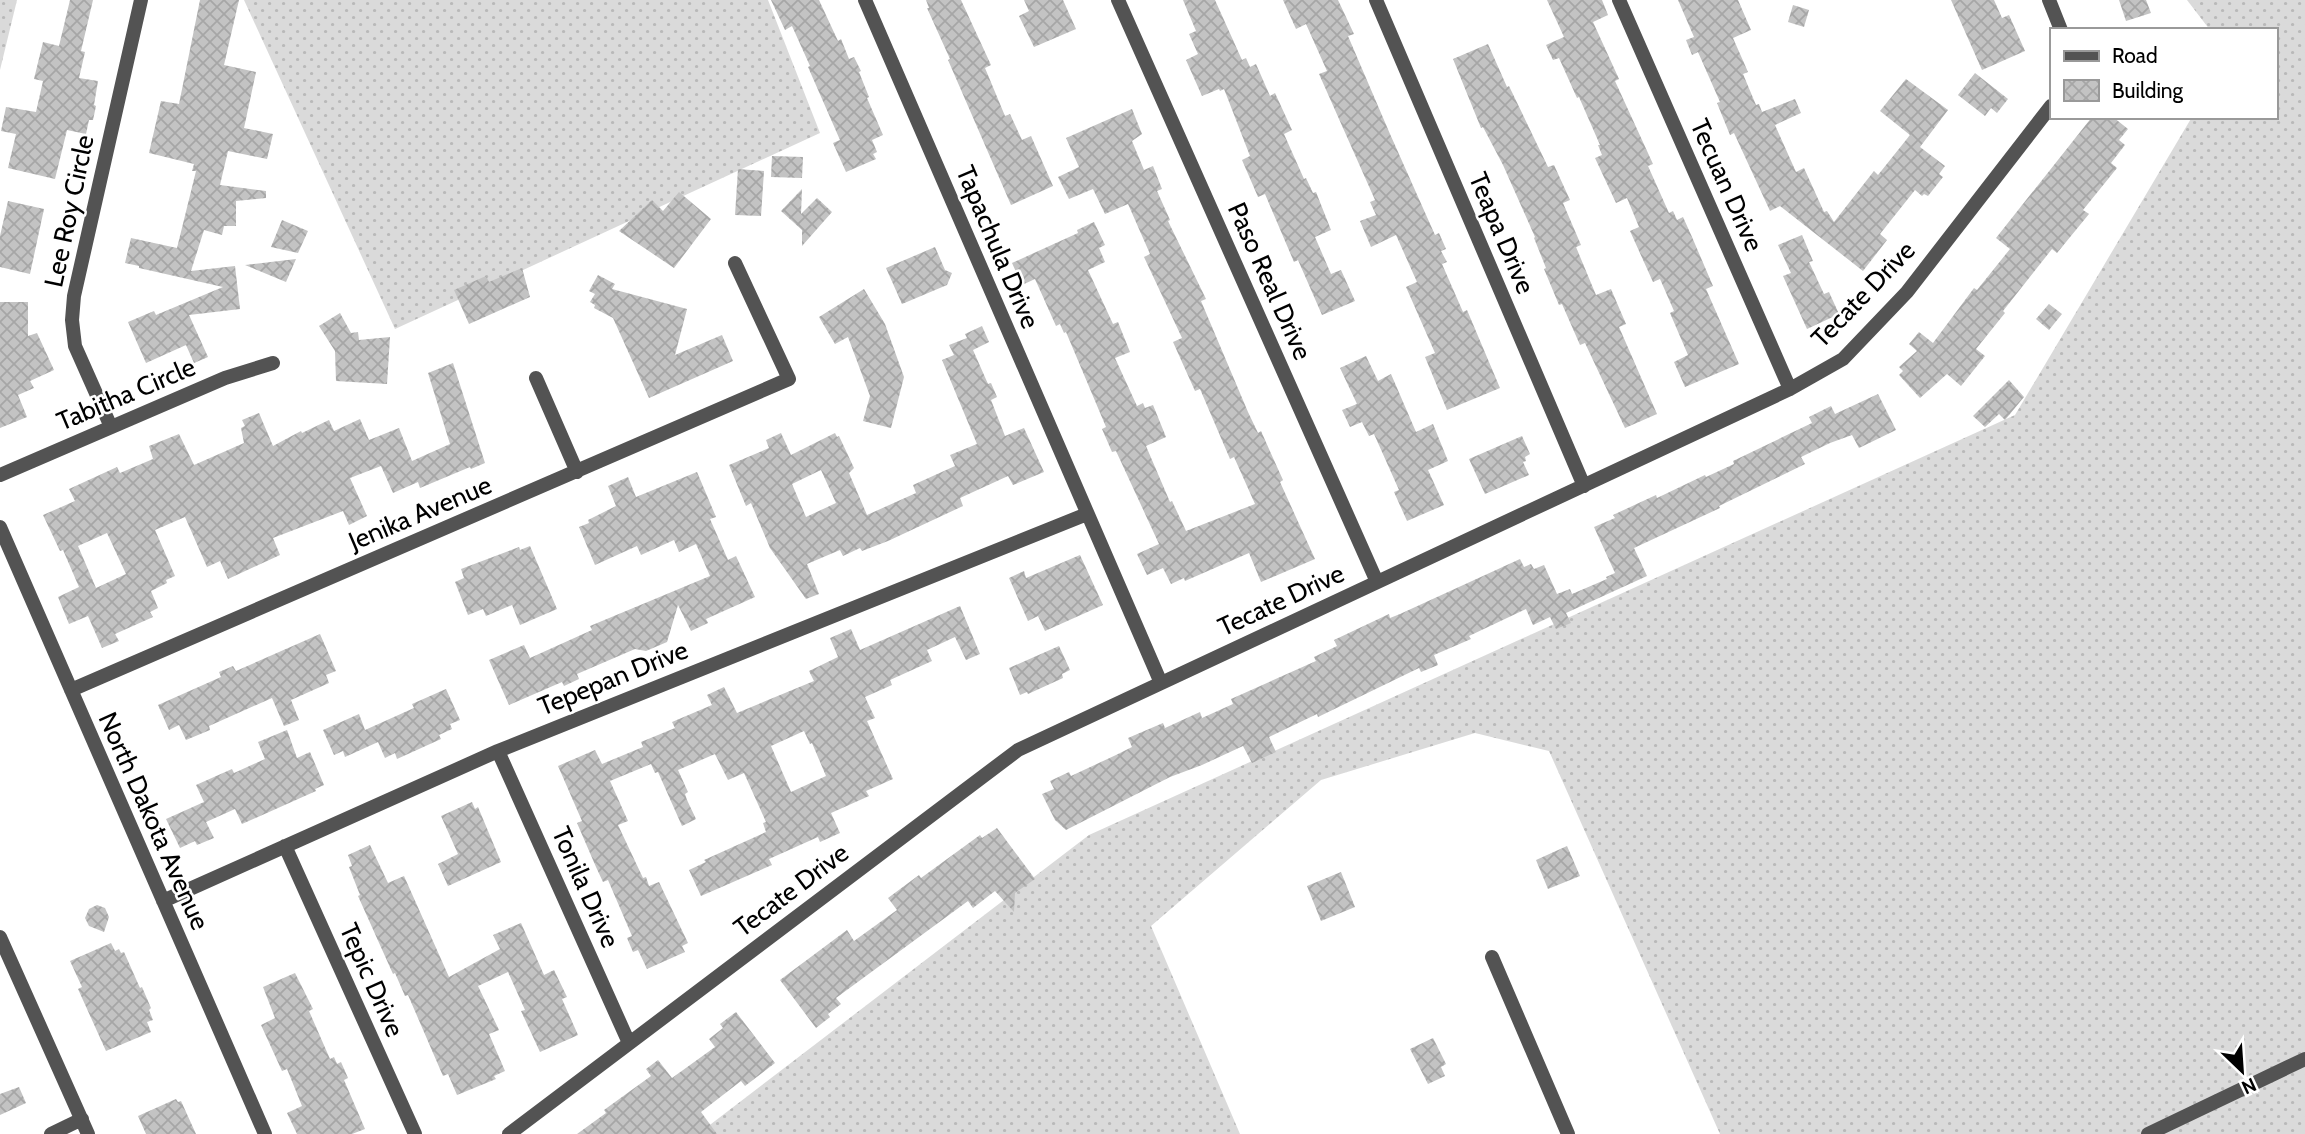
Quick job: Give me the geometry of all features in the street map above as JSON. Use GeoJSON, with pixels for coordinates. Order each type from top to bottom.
{"type":"FeatureCollection","features":[{"type":"Feature","properties":{"kind":"street","name":"Lee Roy Circle"},"geometry":{"type":"LineString","coordinates":[[111,427],[75,346],[72,320],[74,296],[141,0]]}},
{"type":"Feature","properties":{"kind":"street","name":"Tapachula Drive"},"geometry":{"type":"LineString","coordinates":[[865,0],[1161,683]]}},
{"type":"Feature","properties":{"kind":"street","name":"Paso Real Drive"},"geometry":{"type":"LineString","coordinates":[[1118,0],[1377,582]]}},
{"type":"Feature","properties":{"kind":"street","name":"Teapa Drive"},"geometry":{"type":"LineString","coordinates":[[1376,0],[1584,486]]}},
{"type":"Feature","properties":{"kind":"street","name":"Tecuan Drive"},"geometry":{"type":"LineString","coordinates":[[1619,0],[1790,389]]}},
{"type":"Feature","properties":{"kind":"street"},"geometry":{"type":"LineString","coordinates":[[2049,0],[2060,28]]}},
{"type":"Feature","properties":{"kind":"street","name":"Tecate Drive"},"geometry":{"type":"LineString","coordinates":[[509,1134],[1018,750],[1790,389],[1843,359],[1907,292],[2050,107]]}},
{"type":"Feature","properties":{"kind":"street","name":"Jenika Avenue"},"geometry":{"type":"LineString","coordinates":[[71,690],[789,379],[735,263]]}},
{"type":"Feature","properties":{"kind":"street","name":"Tabitha Circle"},"geometry":{"type":"LineString","coordinates":[[0,475],[225,378],[273,363]]}},
{"type":"Feature","properties":{"kind":"street"},"geometry":{"type":"LineString","coordinates":[[536,377],[577,472]]}},
{"type":"Feature","properties":{"kind":"street","name":"Tepepan Drive"},"geometry":{"type":"LineString","coordinates":[[163,901],[498,751],[1087,514]]}},
{"type":"Feature","properties":{"kind":"street","name":"North Dakota Avenue"},"geometry":{"type":"LineString","coordinates":[[0,527],[265,1134]]}},
{"type":"Feature","properties":{"kind":"street","name":"Tonila Drive"},"geometry":{"type":"LineString","coordinates":[[498,751],[629,1043]]}},
{"type":"Feature","properties":{"kind":"street","name":"Tepic Drive"},"geometry":{"type":"LineString","coordinates":[[285,846],[415,1134]]}},
{"type":"Feature","properties":{"kind":"street"},"geometry":{"type":"LineString","coordinates":[[0,937],[88,1134]]}},
{"type":"Feature","properties":{"kind":"street"},"geometry":{"type":"LineString","coordinates":[[1492,957],[1568,1134]]}},
{"type":"Feature","properties":{"kind":"street"},"geometry":{"type":"LineString","coordinates":[[2148,1134],[2305,1059]]}},
{"type":"Feature","properties":{"kind":"street"},"geometry":{"type":"LineString","coordinates":[[51,1134],[82,1119]]}},
{"type":"Feature","properties":{"kind":"shaded area"},"geometry":{"type":"Polygon","coordinates":[[[0,0],[17,0],[0,70],[0,0]]]}},
{"type":"Feature","properties":{"kind":"shaded area"},"geometry":{"type":"Polygon","coordinates":[[[244,0],[768,0],[820,133],[395,329],[244,0]]]}},
{"type":"Feature","properties":{"kind":"shaded area"},"geometry":{"type":"Polygon","coordinates":[[[2187,0],[2305,0],[2305,1134],[1720,1134],[1549,751],[1475,733],[1321,780],[1151,926],[1240,1134],[698,1134],[1089,835],[2015,415],[2191,119],[2277,119],[2277,28],[2208,28],[2187,0]]]}},
{"type":"Feature","properties":{"kind":"building"},"geometry":{"type":"Polygon","coordinates":[[[70,0],[93,0],[81,51],[85,52],[79,78],[98,81],[96,106],[86,134],[67,130],[55,179],[8,168],[16,134],[1,131],[6,107],[36,112],[43,81],[34,79],[43,42],[59,46],[70,0]]]}},
{"type":"Feature","properties":{"kind":"building"},"geometry":{"type":"Polygon","coordinates":[[[200,0],[239,0],[224,65],[256,72],[244,128],[273,134],[267,159],[228,151],[220,185],[266,191],[266,198],[236,201],[236,226],[224,226],[222,235],[204,230],[191,271],[235,266],[240,309],[189,315],[208,357],[194,363],[186,345],[146,363],[128,322],[154,311],[156,315],[223,287],[125,263],[131,238],[177,248],[196,171],[192,171],[194,164],[149,153],[161,101],[179,104],[200,0]]]}},
{"type":"Feature","properties":{"kind":"building"},"geometry":{"type":"Polygon","coordinates":[[[771,0],[819,0],[838,41],[841,39],[849,59],[854,57],[861,71],[859,72],[869,97],[867,98],[883,135],[872,140],[877,152],[873,154],[876,159],[846,172],[833,143],[840,140],[808,67],[810,66],[792,26],[785,30],[771,0]]]}},
{"type":"Feature","properties":{"kind":"building"},"geometry":{"type":"Polygon","coordinates":[[[926,0],[961,0],[991,65],[985,68],[1005,116],[1010,114],[1022,140],[1031,136],[1053,186],[1011,205],[948,60],[950,59],[926,0]]]}},
{"type":"Feature","properties":{"kind":"building"},"geometry":{"type":"Polygon","coordinates":[[[1024,0],[1063,0],[1076,29],[1034,47],[1019,16],[1029,11],[1024,0]]]}},
{"type":"Feature","properties":{"kind":"building"},"geometry":{"type":"Polygon","coordinates":[[[1183,0],[1215,0],[1242,60],[1246,58],[1250,67],[1256,64],[1270,96],[1275,93],[1292,130],[1284,134],[1304,179],[1306,178],[1313,193],[1316,192],[1331,230],[1315,237],[1331,274],[1341,270],[1355,301],[1322,315],[1298,260],[1294,262],[1265,194],[1258,197],[1242,160],[1250,156],[1224,89],[1202,96],[1186,60],[1198,54],[1189,34],[1196,31],[1183,0]]]}},
{"type":"Feature","properties":{"kind":"building"},"geometry":{"type":"Polygon","coordinates":[[[1283,0],[1338,0],[1354,34],[1348,36],[1390,134],[1435,235],[1439,233],[1446,249],[1441,251],[1447,262],[1442,264],[1463,312],[1467,310],[1500,388],[1447,410],[1425,357],[1435,353],[1406,287],[1417,282],[1396,235],[1371,247],[1360,221],[1376,215],[1370,202],[1375,200],[1319,74],[1327,71],[1306,24],[1296,29],[1283,0]]]}},
{"type":"Feature","properties":{"kind":"building"},"geometry":{"type":"Polygon","coordinates":[[[1547,0],[1602,0],[1608,15],[1593,22],[1619,79],[1615,81],[1653,164],[1648,166],[1669,213],[1673,211],[1677,220],[1683,217],[1692,237],[1713,286],[1706,289],[1739,364],[1685,387],[1674,362],[1688,355],[1670,313],[1674,311],[1660,279],[1653,282],[1630,231],[1639,227],[1627,198],[1616,203],[1595,158],[1602,155],[1600,145],[1579,97],[1577,98],[1559,58],[1553,60],[1546,45],[1564,37],[1547,0]]]}},
{"type":"Feature","properties":{"kind":"building"},"geometry":{"type":"Polygon","coordinates":[[[1678,0],[1738,0],[1751,30],[1733,38],[1748,72],[1743,74],[1756,105],[1759,104],[1762,112],[1795,99],[1801,113],[1775,125],[1796,172],[1804,168],[1824,212],[1827,211],[1834,222],[1874,171],[1878,175],[1910,135],[1880,111],[1906,79],[1948,110],[1920,147],[1945,166],[1939,174],[1943,177],[1928,196],[1922,196],[1915,190],[1880,234],[1887,240],[1863,271],[1780,206],[1770,211],[1734,133],[1730,135],[1717,103],[1720,102],[1698,52],[1692,55],[1686,40],[1694,37],[1678,0]]]}},
{"type":"Feature","properties":{"kind":"building"},"geometry":{"type":"Polygon","coordinates":[[[1951,0],[1994,0],[2002,18],[2009,15],[2025,51],[1982,70],[1951,0]]]}},
{"type":"Feature","properties":{"kind":"building"},"geometry":{"type":"Polygon","coordinates":[[[2119,0],[2146,0],[2151,13],[2126,21],[2119,0]]]}},
{"type":"Feature","properties":{"kind":"building"},"geometry":{"type":"Polygon","coordinates":[[[1793,5],[1809,10],[1804,27],[1788,22],[1793,5]]]}},
{"type":"Feature","properties":{"kind":"building"},"geometry":{"type":"Polygon","coordinates":[[[1488,44],[1548,167],[1554,165],[1570,200],[1563,203],[1581,245],[1576,247],[1596,295],[1611,289],[1626,324],[1619,327],[1657,414],[1625,428],[1585,343],[1580,345],[1562,304],[1559,305],[1544,269],[1546,268],[1535,237],[1503,165],[1483,127],[1481,128],[1453,59],[1488,44]]]}},
{"type":"Feature","properties":{"kind":"building"},"geometry":{"type":"Polygon","coordinates":[[[1975,73],[2008,99],[1997,113],[1991,108],[1985,116],[1958,95],[1975,73]]]}},
{"type":"Feature","properties":{"kind":"building"},"geometry":{"type":"Polygon","coordinates":[[[1132,109],[1142,134],[1132,141],[1144,170],[1153,166],[1162,189],[1157,191],[1170,220],[1168,221],[1206,299],[1201,301],[1248,412],[1258,433],[1261,431],[1283,480],[1280,482],[1315,559],[1261,582],[1249,553],[1185,581],[1184,578],[1171,584],[1163,568],[1147,575],[1137,554],[1159,544],[1116,451],[1112,452],[1102,429],[1106,427],[1066,332],[1064,333],[1060,324],[1056,326],[1035,279],[1022,285],[1012,263],[1078,233],[1077,230],[1094,222],[1105,245],[1099,248],[1105,262],[1088,270],[1113,324],[1118,322],[1130,352],[1115,358],[1137,406],[1143,403],[1145,408],[1153,405],[1166,437],[1146,446],[1170,502],[1172,501],[1186,531],[1255,504],[1234,457],[1230,459],[1200,389],[1195,391],[1173,342],[1182,338],[1144,257],[1150,254],[1128,204],[1105,214],[1093,189],[1069,199],[1058,177],[1079,167],[1066,138],[1132,109]]]}},
{"type":"Feature","properties":{"kind":"building"},"geometry":{"type":"Polygon","coordinates":[[[2090,119],[2116,119],[2128,129],[2119,140],[2125,145],[2111,163],[2117,168],[2083,210],[2089,214],[2057,253],[2052,249],[2003,311],[2005,313],[1976,349],[1985,356],[1961,386],[1947,374],[1920,398],[1899,375],[1903,371],[1899,367],[1917,351],[1909,344],[1919,332],[1933,343],[1974,288],[1977,290],[2010,249],[1996,238],[2090,119]]]}},
{"type":"Feature","properties":{"kind":"building"},"geometry":{"type":"Polygon","coordinates":[[[772,156],[803,157],[802,178],[771,177],[772,156]]]}},
{"type":"Feature","properties":{"kind":"building"},"geometry":{"type":"Polygon","coordinates":[[[738,169],[764,171],[761,216],[735,215],[738,169]]]}},
{"type":"Feature","properties":{"kind":"building"},"geometry":{"type":"Polygon","coordinates":[[[802,189],[801,214],[817,198],[832,212],[802,246],[802,230],[781,211],[802,189]]]}},
{"type":"Feature","properties":{"kind":"building"},"geometry":{"type":"Polygon","coordinates":[[[679,192],[711,219],[674,268],[619,231],[652,200],[663,211],[679,192]]]}},
{"type":"Feature","properties":{"kind":"building"},"geometry":{"type":"Polygon","coordinates":[[[8,201],[44,209],[30,274],[0,267],[0,236],[8,201]]]}},
{"type":"Feature","properties":{"kind":"building"},"geometry":{"type":"Polygon","coordinates":[[[282,220],[308,231],[298,253],[271,247],[282,220]]]}},
{"type":"Feature","properties":{"kind":"building"},"geometry":{"type":"Polygon","coordinates":[[[1802,235],[1813,261],[1809,262],[1824,294],[1829,292],[1839,314],[1807,329],[1783,276],[1791,273],[1778,245],[1802,235]]]}},
{"type":"Feature","properties":{"kind":"building"},"geometry":{"type":"Polygon","coordinates":[[[935,247],[945,270],[952,273],[947,285],[902,304],[886,268],[935,247]]]}},
{"type":"Feature","properties":{"kind":"building"},"geometry":{"type":"Polygon","coordinates":[[[296,259],[286,282],[245,265],[296,259]]]}},
{"type":"Feature","properties":{"kind":"building"},"geometry":{"type":"Polygon","coordinates":[[[522,268],[530,297],[469,324],[454,290],[486,276],[489,282],[522,268]]]}},
{"type":"Feature","properties":{"kind":"building"},"geometry":{"type":"Polygon","coordinates":[[[598,275],[615,284],[612,289],[687,309],[675,355],[722,335],[733,361],[649,398],[613,318],[594,308],[595,305],[590,302],[595,294],[589,291],[598,275]]]}},
{"type":"Feature","properties":{"kind":"building"},"geometry":{"type":"Polygon","coordinates":[[[864,289],[885,324],[904,377],[891,428],[863,421],[870,396],[848,337],[835,344],[819,317],[864,289]]]}},
{"type":"Feature","properties":{"kind":"building"},"geometry":{"type":"Polygon","coordinates":[[[0,302],[28,302],[28,336],[37,333],[54,370],[30,381],[34,388],[18,395],[27,417],[0,428],[0,302]]]}},
{"type":"Feature","properties":{"kind":"building"},"geometry":{"type":"Polygon","coordinates":[[[2049,304],[2062,314],[2049,330],[2036,319],[2049,304]]]}},
{"type":"Feature","properties":{"kind":"building"},"geometry":{"type":"Polygon","coordinates":[[[340,313],[351,333],[358,332],[359,340],[390,337],[387,384],[336,381],[335,351],[319,326],[340,313]]]}},
{"type":"Feature","properties":{"kind":"building"},"geometry":{"type":"Polygon","coordinates":[[[982,326],[989,342],[973,350],[988,384],[991,383],[997,397],[991,400],[1005,436],[1024,428],[1044,472],[1013,485],[1008,476],[960,498],[963,506],[888,541],[862,551],[860,548],[843,556],[840,550],[807,564],[819,594],[806,599],[770,548],[751,503],[746,506],[729,465],[769,448],[766,440],[781,433],[791,455],[835,433],[854,468],[849,473],[867,515],[916,493],[913,485],[955,466],[950,455],[977,444],[942,360],[954,355],[949,345],[967,338],[965,334],[982,326]],[[821,470],[792,484],[806,517],[836,503],[821,470]]]}},
{"type":"Feature","properties":{"kind":"building"},"geometry":{"type":"Polygon","coordinates":[[[1366,356],[1378,381],[1391,374],[1416,432],[1433,424],[1448,461],[1428,470],[1444,505],[1407,521],[1394,492],[1399,490],[1374,434],[1369,436],[1362,422],[1350,427],[1342,410],[1357,404],[1340,368],[1366,356]]]}},
{"type":"Feature","properties":{"kind":"building"},"geometry":{"type":"Polygon","coordinates":[[[453,363],[485,463],[420,488],[418,482],[393,493],[381,466],[350,478],[367,516],[349,525],[343,511],[273,538],[280,555],[228,579],[220,561],[207,567],[185,517],[155,530],[175,576],[151,591],[158,608],[150,612],[153,617],[115,634],[119,641],[102,648],[88,616],[69,624],[58,597],[79,587],[63,550],[60,551],[43,515],[75,501],[69,489],[117,467],[120,473],[153,459],[149,446],[179,434],[194,465],[244,443],[241,428],[245,426],[242,420],[259,413],[273,446],[329,420],[334,431],[360,419],[369,440],[399,428],[412,461],[450,444],[428,373],[453,363]],[[107,533],[78,546],[96,588],[126,574],[107,533]]]}},
{"type":"Feature","properties":{"kind":"building"},"geometry":{"type":"Polygon","coordinates":[[[2009,380],[2024,397],[2005,420],[1999,414],[1985,427],[1973,416],[2009,380]]]}},
{"type":"Feature","properties":{"kind":"building"},"geometry":{"type":"Polygon","coordinates":[[[1878,394],[1896,430],[1859,448],[1852,435],[1830,443],[1801,457],[1805,464],[1634,548],[1647,576],[1566,613],[1571,623],[1556,629],[1550,617],[1533,625],[1526,609],[1469,636],[1471,639],[1434,655],[1438,665],[1421,672],[1419,668],[1318,717],[1317,714],[1269,737],[1276,752],[1252,763],[1243,746],[1170,777],[1066,830],[1055,820],[1042,794],[1054,789],[1050,781],[1069,772],[1071,776],[1132,747],[1128,738],[1163,723],[1165,728],[1200,712],[1202,718],[1233,704],[1231,699],[1316,661],[1314,657],[1337,646],[1334,640],[1389,614],[1390,618],[1400,614],[1520,559],[1524,567],[1531,564],[1534,569],[1544,565],[1557,594],[1570,589],[1572,594],[1607,579],[1606,577],[1615,573],[1594,527],[1656,495],[1657,498],[1734,464],[1733,461],[1812,423],[1809,417],[1831,406],[1835,414],[1878,394]]]}},
{"type":"Feature","properties":{"kind":"building"},"geometry":{"type":"Polygon","coordinates":[[[1522,436],[1530,454],[1523,462],[1529,475],[1485,494],[1469,459],[1522,436]]]}},
{"type":"Feature","properties":{"kind":"building"},"geometry":{"type":"Polygon","coordinates":[[[697,472],[716,517],[710,519],[728,560],[736,556],[755,597],[706,619],[708,623],[691,631],[678,605],[667,642],[646,651],[635,649],[577,674],[579,679],[564,686],[562,682],[509,705],[489,660],[524,645],[530,658],[592,630],[590,626],[710,576],[696,544],[679,552],[674,540],[641,555],[637,546],[595,565],[579,527],[616,506],[608,486],[628,477],[636,497],[697,472]]]}},
{"type":"Feature","properties":{"kind":"building"},"geometry":{"type":"Polygon","coordinates":[[[530,546],[557,609],[520,625],[512,605],[486,616],[483,609],[468,615],[455,582],[464,578],[461,569],[519,547],[520,550],[530,546]]]}},
{"type":"Feature","properties":{"kind":"building"},"geometry":{"type":"Polygon","coordinates":[[[1080,555],[1103,605],[1045,631],[1038,616],[1028,621],[1009,578],[1024,571],[1026,578],[1080,555]]]}},
{"type":"Feature","properties":{"kind":"building"},"geometry":{"type":"Polygon","coordinates":[[[960,606],[980,654],[966,660],[955,637],[927,650],[932,661],[890,680],[892,685],[865,697],[875,718],[867,721],[893,779],[866,791],[869,796],[831,813],[840,833],[820,842],[818,837],[769,859],[772,865],[701,896],[689,870],[706,862],[704,860],[766,832],[763,823],[766,822],[744,773],[728,780],[715,754],[678,770],[696,819],[682,826],[658,772],[655,773],[651,764],[610,781],[628,821],[618,825],[643,878],[646,877],[649,886],[659,882],[688,943],[682,946],[685,952],[647,969],[638,950],[633,952],[627,938],[632,936],[608,880],[603,882],[596,867],[577,823],[582,821],[558,766],[595,750],[602,764],[643,747],[641,742],[675,728],[672,722],[712,705],[707,695],[724,687],[737,713],[814,681],[809,671],[838,657],[830,638],[851,629],[860,650],[960,606]],[[804,731],[771,746],[791,792],[826,776],[812,743],[810,744],[804,731]]]}},
{"type":"Feature","properties":{"kind":"building"},"geometry":{"type":"Polygon","coordinates":[[[320,634],[336,671],[326,675],[329,683],[291,700],[299,720],[284,726],[272,698],[209,726],[210,730],[186,740],[179,725],[169,730],[158,705],[221,677],[219,672],[233,666],[236,671],[320,634]]]}},
{"type":"Feature","properties":{"kind":"building"},"geometry":{"type":"Polygon","coordinates":[[[1059,646],[1070,670],[1062,674],[1063,678],[1020,695],[1009,668],[1059,646]]]}},
{"type":"Feature","properties":{"kind":"building"},"geometry":{"type":"Polygon","coordinates":[[[446,689],[460,720],[450,724],[452,729],[439,735],[441,739],[397,759],[395,753],[385,758],[378,742],[345,757],[343,751],[334,755],[323,730],[359,714],[365,730],[414,708],[412,704],[446,689]]]}},
{"type":"Feature","properties":{"kind":"building"},"geometry":{"type":"Polygon","coordinates":[[[287,730],[297,758],[310,752],[324,785],[242,824],[235,809],[206,822],[214,838],[197,845],[195,841],[180,848],[166,819],[204,802],[196,785],[232,769],[234,773],[265,759],[258,742],[287,730]]]}},
{"type":"Feature","properties":{"kind":"building"},"geometry":{"type":"Polygon","coordinates":[[[472,802],[475,809],[478,807],[501,862],[448,886],[438,864],[458,854],[441,816],[472,802]]]}},
{"type":"Feature","properties":{"kind":"building"},"geometry":{"type":"Polygon","coordinates":[[[997,828],[1035,879],[1015,893],[1014,912],[995,891],[973,908],[968,901],[836,998],[841,1004],[816,1028],[780,980],[847,930],[854,941],[897,910],[888,898],[919,875],[921,878],[980,835],[982,838],[997,828]]]}},
{"type":"Feature","properties":{"kind":"building"},"geometry":{"type":"Polygon","coordinates":[[[370,845],[388,883],[404,876],[449,977],[500,949],[493,935],[521,923],[544,975],[554,970],[567,997],[562,999],[578,1035],[540,1052],[521,1011],[525,1010],[508,972],[478,986],[499,1030],[489,1034],[505,1071],[494,1076],[496,1079],[457,1095],[448,1074],[443,1076],[408,995],[405,996],[395,973],[393,974],[358,896],[360,895],[349,867],[352,866],[348,855],[370,845]]]}},
{"type":"Feature","properties":{"kind":"building"},"geometry":{"type":"Polygon","coordinates":[[[1567,846],[1580,876],[1548,889],[1536,860],[1567,846]]]}},
{"type":"Feature","properties":{"kind":"building"},"geometry":{"type":"Polygon","coordinates":[[[1341,872],[1355,907],[1321,921],[1307,886],[1341,872]]]}},
{"type":"Feature","properties":{"kind":"building"},"geometry":{"type":"Polygon","coordinates":[[[97,905],[105,908],[109,917],[104,932],[89,926],[85,918],[89,909],[97,905]]]}},
{"type":"Feature","properties":{"kind":"building"},"geometry":{"type":"Polygon","coordinates":[[[111,943],[115,951],[119,949],[121,953],[124,952],[151,1008],[149,1010],[153,1020],[147,1022],[151,1032],[106,1051],[78,989],[82,987],[70,961],[111,943]]]}},
{"type":"Feature","properties":{"kind":"building"},"geometry":{"type":"Polygon","coordinates":[[[295,973],[313,1009],[309,1011],[330,1059],[334,1057],[337,1064],[341,1062],[348,1078],[344,1080],[365,1129],[352,1134],[297,1134],[287,1113],[302,1106],[287,1069],[282,1071],[261,1025],[275,1018],[263,987],[295,973]]]}},
{"type":"Feature","properties":{"kind":"building"},"geometry":{"type":"Polygon","coordinates":[[[736,1012],[775,1063],[745,1086],[741,1081],[701,1112],[717,1134],[577,1134],[606,1113],[604,1110],[651,1076],[646,1069],[658,1060],[672,1078],[715,1047],[709,1039],[723,1028],[720,1024],[736,1012]]]}},
{"type":"Feature","properties":{"kind":"building"},"geometry":{"type":"Polygon","coordinates":[[[1433,1038],[1446,1064],[1441,1067],[1445,1076],[1428,1084],[1410,1049],[1433,1038]]]}},
{"type":"Feature","properties":{"kind":"building"},"geometry":{"type":"Polygon","coordinates":[[[19,1087],[26,1103],[0,1115],[0,1094],[19,1087]]]}},
{"type":"Feature","properties":{"kind":"building"},"geometry":{"type":"Polygon","coordinates":[[[176,1099],[181,1101],[196,1134],[146,1134],[138,1116],[176,1099]]]}}]}
